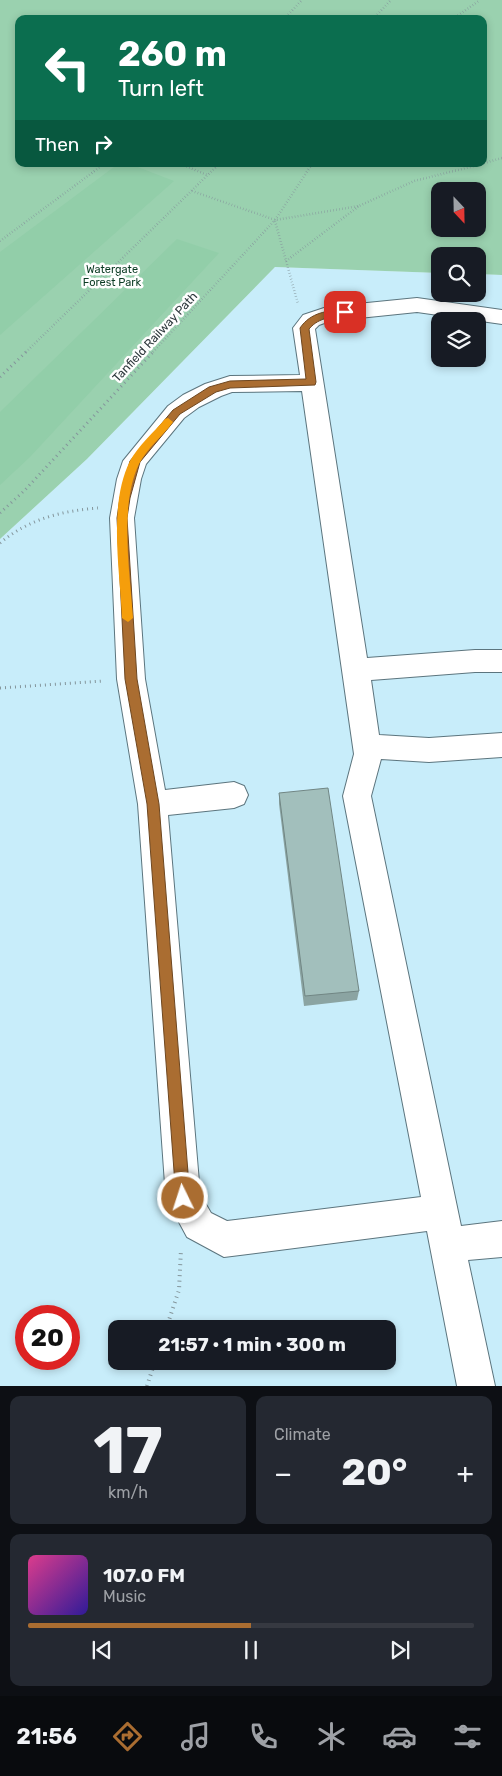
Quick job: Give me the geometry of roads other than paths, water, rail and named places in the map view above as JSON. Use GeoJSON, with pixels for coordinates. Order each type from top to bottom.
{"type":"FeatureCollection","features":[{"type":"Feature","properties":{"kind":"lane"},"geometry":{"type":"LineString","coordinates":[[476,1386],[357,796],[368,754],[304,328],[311,320],[327,314],[416,305],[502,317]]}},
{"type":"Feature","properties":{"kind":"lane"},"geometry":{"type":"LineString","coordinates":[[311,382],[230,384],[212,390],[191,401],[176,412],[135,461],[123,507],[122,518],[131,679],[153,804],[183,1198],[199,1225],[224,1239],[445,1229],[502,1239]]}},
{"type":"Feature","properties":{"kind":"lane"},"geometry":{"type":"LineString","coordinates":[[356,670],[502,660]]}},
{"type":"Feature","properties":{"kind":"lane"},"geometry":{"type":"LineString","coordinates":[[367,746],[429,750],[502,745]]}},
{"type":"Feature","properties":{"kind":"lane"},"geometry":{"type":"LineString","coordinates":[[153,804],[234,795]]}},
{"type":"Feature","properties":{"kind":"park label","name":"Watergate Forest Park"},"geometry":{"type":"Point","coordinates":[112,275]}}]}
